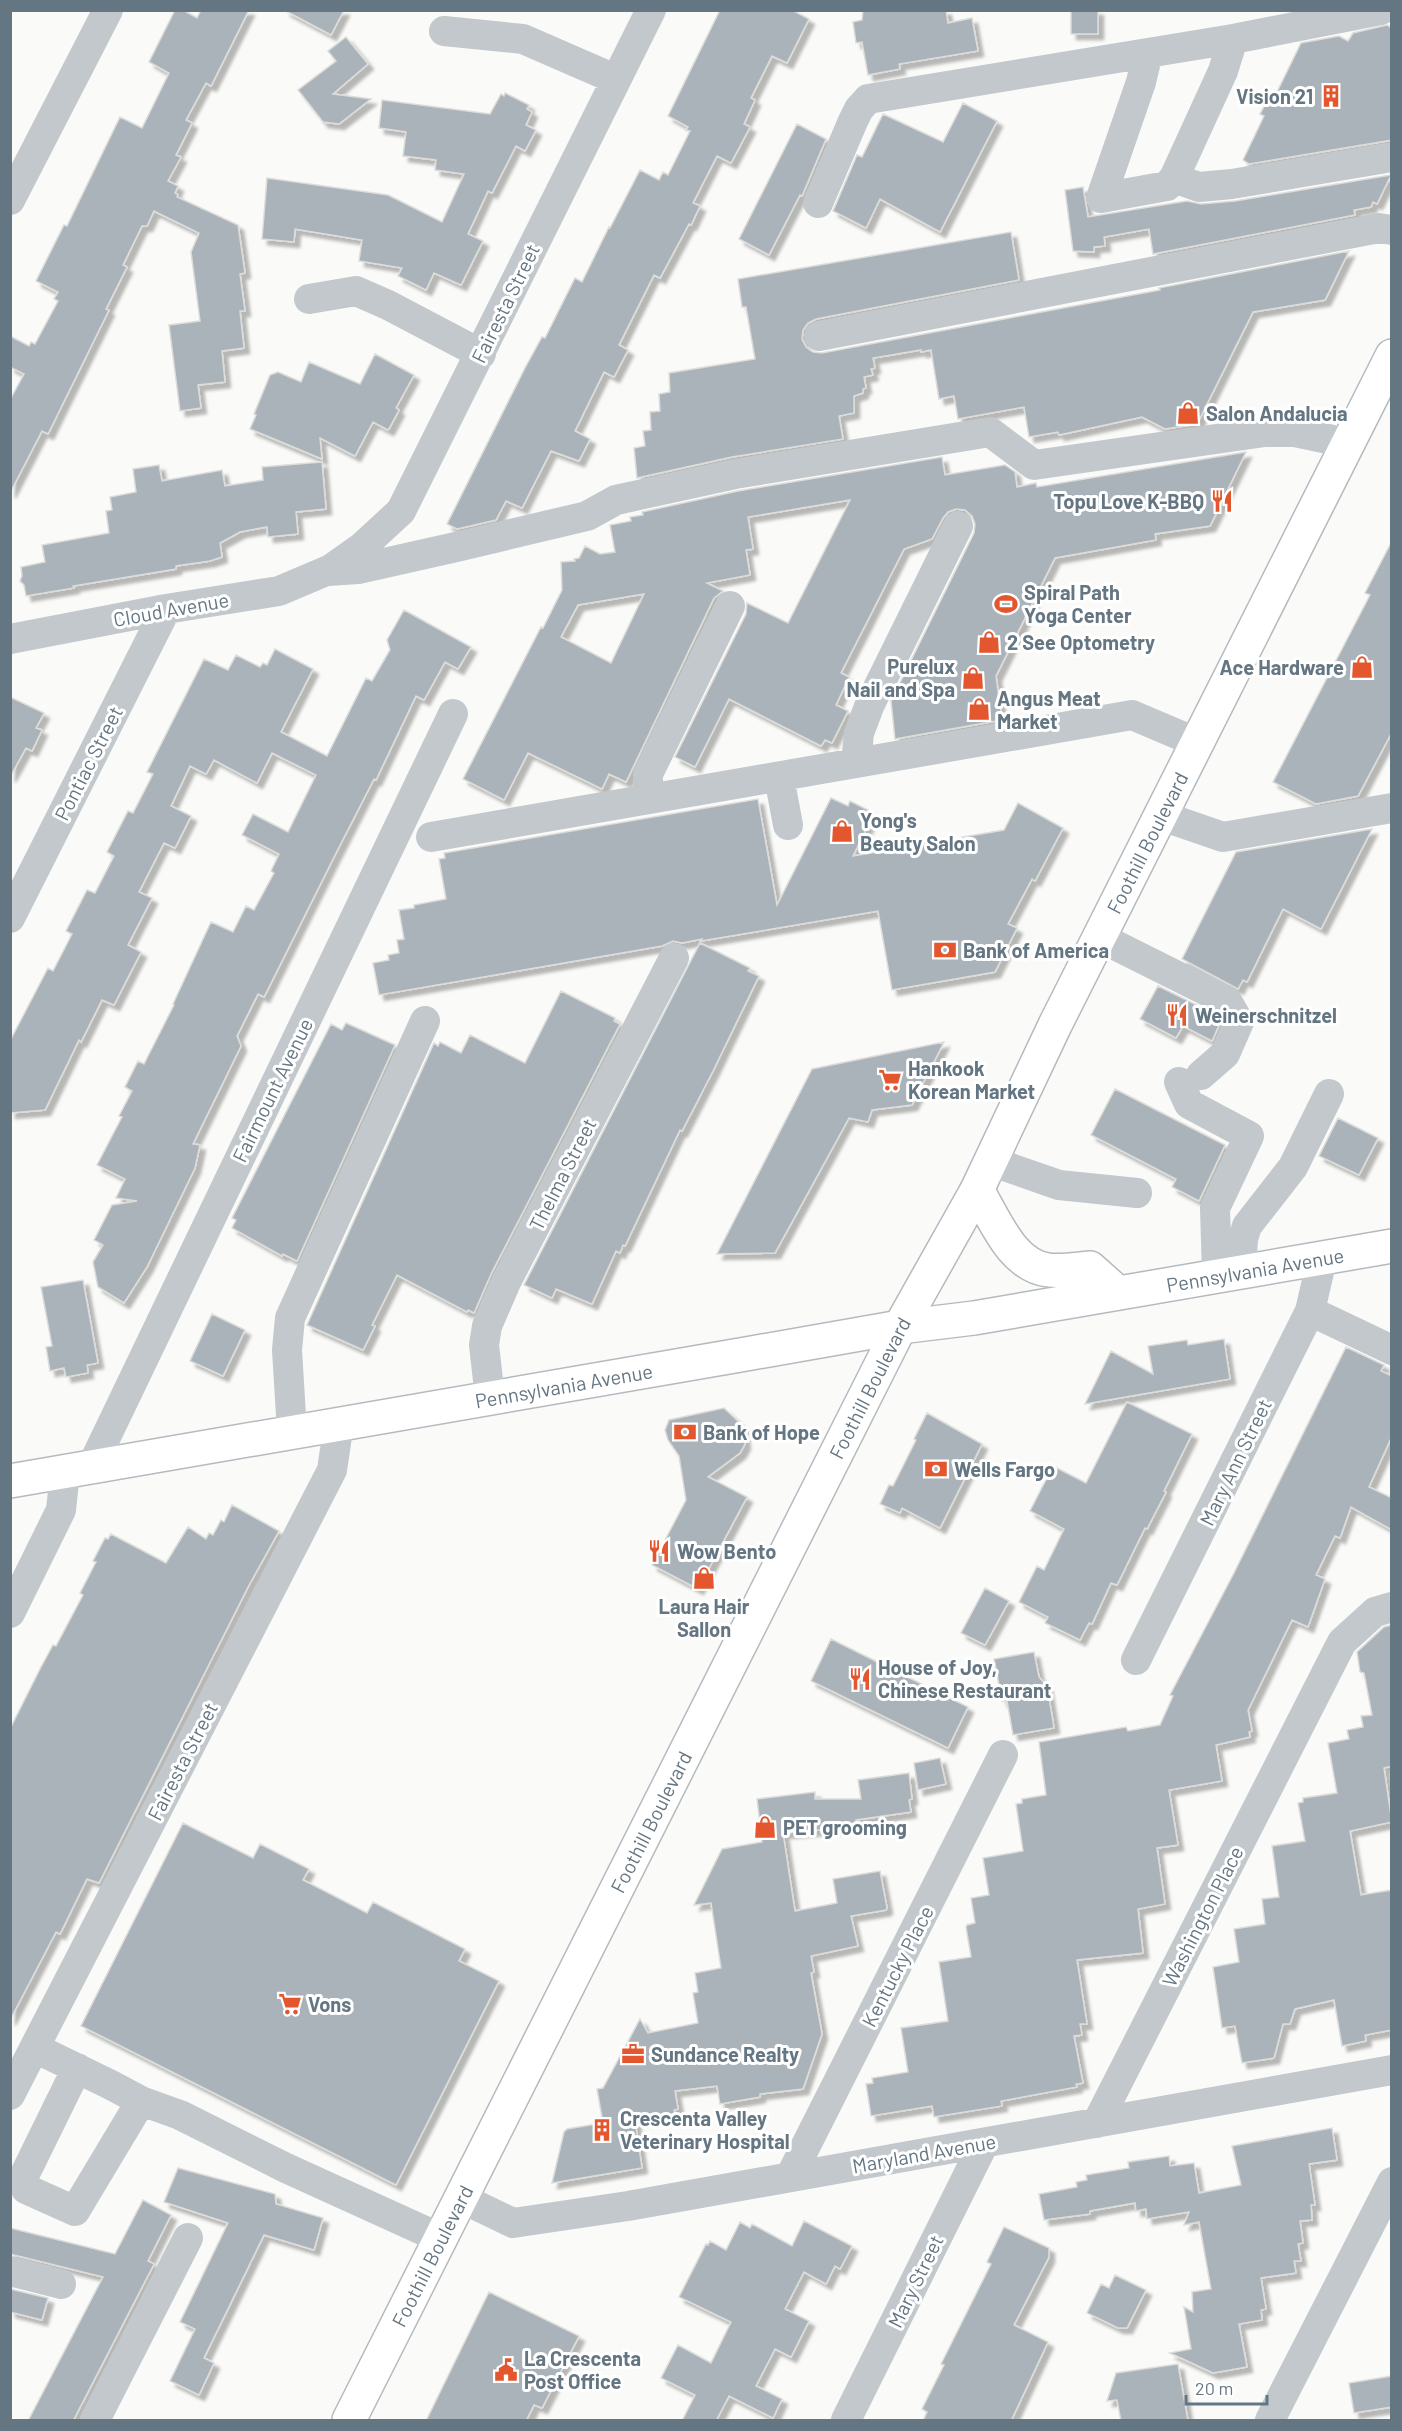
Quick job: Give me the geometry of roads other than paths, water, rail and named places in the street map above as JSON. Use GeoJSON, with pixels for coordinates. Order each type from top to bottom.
{"type":"FeatureCollection","features":[{"type":"Feature","properties":{"kind":"main road","name":"Foothill Boulevard"},"geometry":{"type":"LineString","coordinates":[[349,2421],[900,1328],[984,1175],[1055,1025],[1101,938],[1347,443],[1389,368]]}},
{"type":"Feature","properties":{"kind":"main road"},"geometry":{"type":"LineString","coordinates":[[984,1175],[1007,1242],[1024,1263],[1048,1270],[1090,1268],[1118,1293]]}},
{"type":"Feature","properties":{"kind":"main road","name":"Pennsylvania Avenue"},"geometry":{"type":"LineString","coordinates":[[10,1481],[339,1423],[1392,1246]]}},
{"type":"Feature","properties":{"kind":"street"},"geometry":{"type":"LineString","coordinates":[[10,200],[108,10]]}},
{"type":"Feature","properties":{"kind":"street","name":"Fairesta Street"},"geometry":{"type":"LineString","coordinates":[[328,571],[362,548],[401,511],[651,10]]}},
{"type":"Feature","properties":{"kind":"street"},"geometry":{"type":"LineString","coordinates":[[818,203],[853,121],[859,109],[868,99],[1233,39],[1381,10]]}},
{"type":"Feature","properties":{"kind":"street"},"geometry":{"type":"LineString","coordinates":[[444,31],[523,39],[615,80]]}},
{"type":"Feature","properties":{"kind":"street"},"geometry":{"type":"LineString","coordinates":[[1148,53],[1141,82],[1101,198],[1167,186],[1174,178],[1223,71],[1233,39]]}},
{"type":"Feature","properties":{"kind":"street"},"geometry":{"type":"LineString","coordinates":[[1174,178],[1199,187],[1232,184],[1392,157]]}},
{"type":"Feature","properties":{"kind":"street"},"geometry":{"type":"LineString","coordinates":[[819,336],[1367,230],[1379,228],[1392,230]]}},
{"type":"Feature","properties":{"kind":"street"},"geometry":{"type":"LineString","coordinates":[[309,299],[356,291],[388,305],[480,354]]}},
{"type":"Feature","properties":{"kind":"street"},"geometry":{"type":"LineString","coordinates":[[328,571],[358,569],[587,516],[616,500],[724,477],[990,432],[1034,465],[1265,432],[1295,432],[1347,443]]}},
{"type":"Feature","properties":{"kind":"street"},"geometry":{"type":"LineString","coordinates":[[856,763],[859,733],[870,704],[958,526]]}},
{"type":"Feature","properties":{"kind":"street","name":"Cloud Avenue"},"geometry":{"type":"LineString","coordinates":[[10,639],[166,609],[279,591],[328,571]]}},
{"type":"Feature","properties":{"kind":"street"},"geometry":{"type":"LineString","coordinates":[[648,800],[648,774],[730,606]]}},
{"type":"Feature","properties":{"kind":"street","name":"Pontiac Street"},"geometry":{"type":"LineString","coordinates":[[10,918],[166,609]]}},
{"type":"Feature","properties":{"kind":"street","name":"Fairmount Avenue"},"geometry":{"type":"LineString","coordinates":[[79,1469],[453,714]]}},
{"type":"Feature","properties":{"kind":"street"},"geometry":{"type":"LineString","coordinates":[[431,837],[1132,715],[1198,743]]}},
{"type":"Feature","properties":{"kind":"street"},"geometry":{"type":"LineString","coordinates":[[779,777],[788,825]]}},
{"type":"Feature","properties":{"kind":"street"},"geometry":{"type":"LineString","coordinates":[[1162,816],[1223,837],[1392,808]]}},
{"type":"Feature","properties":{"kind":"street"},"geometry":{"type":"LineString","coordinates":[[1101,938],[1227,1000],[1239,1022],[1225,1054],[1190,1078],[1189,1104],[1249,1136],[1215,1208],[1229,1274]]}},
{"type":"Feature","properties":{"kind":"street","name":"Thelma Street"},"geometry":{"type":"LineString","coordinates":[[490,1398],[484,1345],[487,1326],[506,1282],[674,958]]}},
{"type":"Feature","properties":{"kind":"street"},"geometry":{"type":"LineString","coordinates":[[291,1432],[287,1350],[290,1318],[425,1021]]}},
{"type":"Feature","properties":{"kind":"street"},"geometry":{"type":"LineString","coordinates":[[1229,1274],[1247,1226],[1293,1167],[1329,1094]]}},
{"type":"Feature","properties":{"kind":"street"},"geometry":{"type":"LineString","coordinates":[[984,1175],[1137,1192]]}},
{"type":"Feature","properties":{"kind":"street","name":"Mary Ann Street"},"geometry":{"type":"LineString","coordinates":[[1136,1660],[1310,1311],[1323,1259]]}},
{"type":"Feature","properties":{"kind":"street"},"geometry":{"type":"LineString","coordinates":[[1310,1311],[1392,1350]]}},
{"type":"Feature","properties":{"kind":"street","name":"Fairesta Street"},"geometry":{"type":"LineString","coordinates":[[10,2095],[332,1470],[339,1423]]}},
{"type":"Feature","properties":{"kind":"street"},"geometry":{"type":"LineString","coordinates":[[10,1613],[79,1469]]}},
{"type":"Feature","properties":{"kind":"street","name":"Washington Place"},"geometry":{"type":"LineString","coordinates":[[1097,2122],[1342,1642],[1375,1612],[1392,1606]]}},
{"type":"Feature","properties":{"kind":"street","name":"Kentucky Place"},"geometry":{"type":"LineString","coordinates":[[790,2177],[1003,1755]]}},
{"type":"Feature","properties":{"kind":"street"},"geometry":{"type":"LineString","coordinates":[[35,2048],[141,2101],[180,2115],[286,2168],[440,2238]]}},
{"type":"Feature","properties":{"kind":"street"},"geometry":{"type":"LineString","coordinates":[[77,2068],[24,2176],[26,2189],[75,2211],[141,2101]]}},
{"type":"Feature","properties":{"kind":"street","name":"Maryland Avenue"},"geometry":{"type":"LineString","coordinates":[[461,2198],[513,2223],[639,2205],[1392,2070]]}},
{"type":"Feature","properties":{"kind":"street","name":"Mary Street"},"geometry":{"type":"LineString","coordinates":[[846,2421],[984,2143]]}},
{"type":"Feature","properties":{"kind":"street"},"geometry":{"type":"LineString","coordinates":[[1270,2421],[1392,2182]]}},
{"type":"Feature","properties":{"kind":"street"},"geometry":{"type":"LineString","coordinates":[[95,2421],[188,2238]]}},
{"type":"Feature","properties":{"kind":"street"},"geometry":{"type":"LineString","coordinates":[[10,2271],[61,2284]]}},
{"type":"Feature","properties":{"kind":"place","name":"Vision 21"},"geometry":{"type":"Point","coordinates":[1331,96]}},
{"type":"Feature","properties":{"kind":"place","name":"Salon Andalucia"},"geometry":{"type":"Point","coordinates":[1188,413]}},
{"type":"Feature","properties":{"kind":"place","name":"Topu Love K-BBQ"},"geometry":{"type":"Point","coordinates":[1222,501]}},
{"type":"Feature","properties":{"kind":"place","name":"Spiral Path Yoga Center"},"geometry":{"type":"Point","coordinates":[1006,604]}},
{"type":"Feature","properties":{"kind":"place","name":"2 See Optometry"},"geometry":{"type":"Point","coordinates":[989,642]}},
{"type":"Feature","properties":{"kind":"place","name":"Ace Hardware"},"geometry":{"type":"Point","coordinates":[1362,667]}},
{"type":"Feature","properties":{"kind":"place","name":"Purelux Nail and Spa"},"geometry":{"type":"Point","coordinates":[973,678]}},
{"type":"Feature","properties":{"kind":"place","name":"Angus Meat Market"},"geometry":{"type":"Point","coordinates":[979,709]}},
{"type":"Feature","properties":{"kind":"place","name":"Yong's Beauty Salon"},"geometry":{"type":"Point","coordinates":[842,831]}},
{"type":"Feature","properties":{"kind":"place","name":"Bank of America"},"geometry":{"type":"Point","coordinates":[945,950]}},
{"type":"Feature","properties":{"kind":"place","name":"Weinerschnitzel"},"geometry":{"type":"Point","coordinates":[1177,1015]}},
{"type":"Feature","properties":{"kind":"place","name":"Hankook Korean Market"},"geometry":{"type":"Point","coordinates":[890,1080]}},
{"type":"Feature","properties":{"kind":"place","name":"Bank of Hope"},"geometry":{"type":"Point","coordinates":[685,1432]}},
{"type":"Feature","properties":{"kind":"place","name":"Wells Fargo"},"geometry":{"type":"Point","coordinates":[936,1469]}},
{"type":"Feature","properties":{"kind":"place","name":"Wow Bento"},"geometry":{"type":"Point","coordinates":[659,1551]}},
{"type":"Feature","properties":{"kind":"place","name":"Laura Hair Sallon"},"geometry":{"type":"Point","coordinates":[704,1578]}},
{"type":"Feature","properties":{"kind":"place","name":"House of Joy, Chinese Restaurant"},"geometry":{"type":"Point","coordinates":[860,1679]}},
{"type":"Feature","properties":{"kind":"place","name":"PET grooming"},"geometry":{"type":"Point","coordinates":[765,1827]}},
{"type":"Feature","properties":{"kind":"place","name":"Vons"},"geometry":{"type":"Point","coordinates":[290,2004]}},
{"type":"Feature","properties":{"kind":"place","name":"Sundance Realty"},"geometry":{"type":"Point","coordinates":[633,2054]}},
{"type":"Feature","properties":{"kind":"place","name":"Crescenta Valley Veterinary Hospital"},"geometry":{"type":"Point","coordinates":[602,2130]}},
{"type":"Feature","properties":{"kind":"place","name":"La Crescenta Post Office"},"geometry":{"type":"Point","coordinates":[506,2370]}}]}
